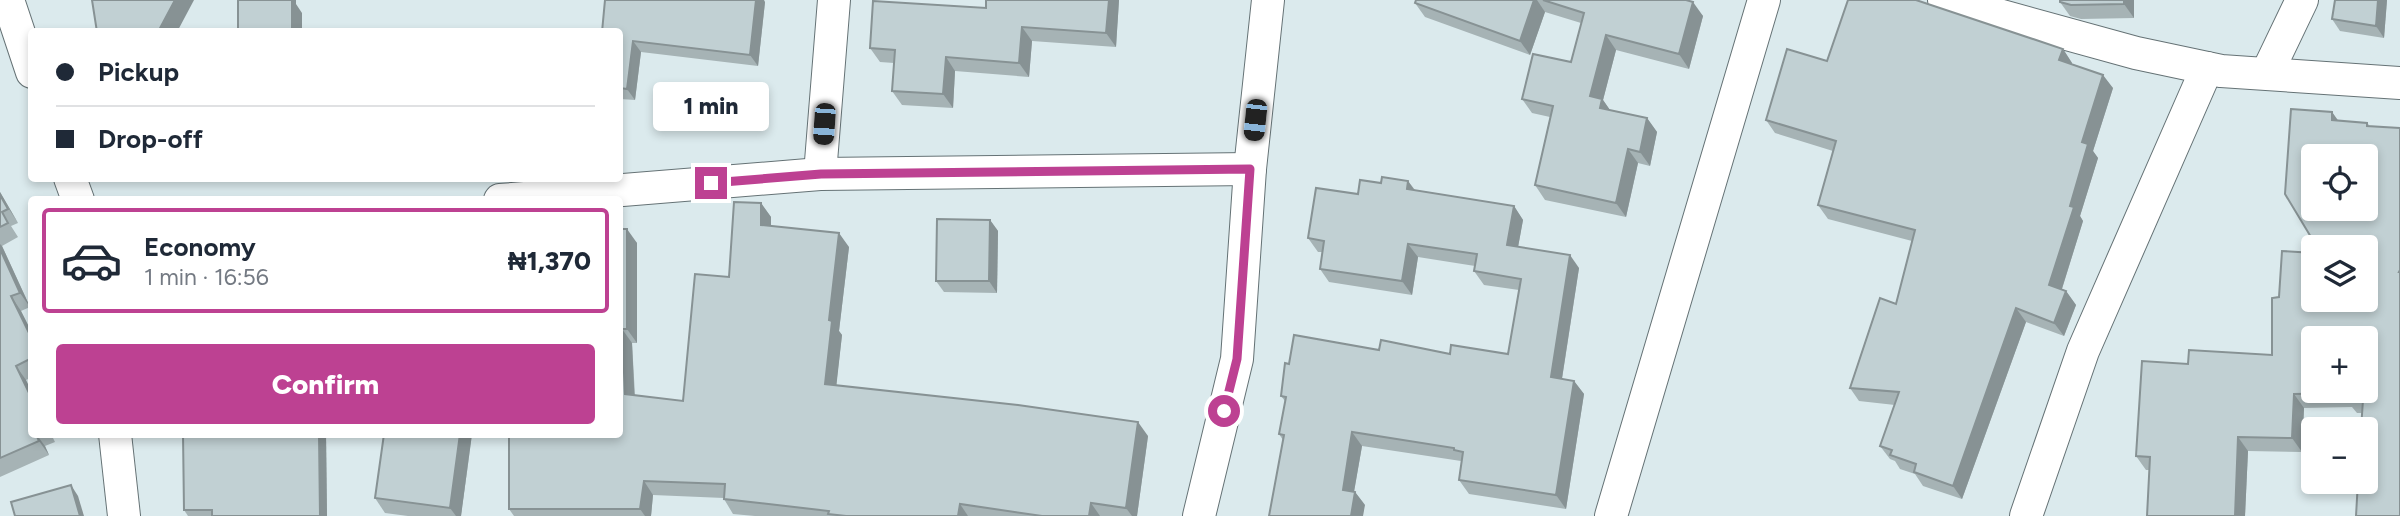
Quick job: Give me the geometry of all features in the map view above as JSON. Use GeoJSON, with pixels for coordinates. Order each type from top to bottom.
{"type":"FeatureCollection","features":[{"type":"Feature","properties":{"kind":"street"},"geometry":{"type":"LineString","coordinates":[[8,0],[28,60]]}},
{"type":"Feature","properties":{"kind":"street"},"geometry":{"type":"LineString","coordinates":[[821,174],[834,0]]}},
{"type":"Feature","properties":{"kind":"street"},"geometry":{"type":"LineString","coordinates":[[1199,516],[1237,359],[1250,169],[1268,0]]}},
{"type":"Feature","properties":{"kind":"street"},"geometry":{"type":"LineString","coordinates":[[1611,516],[1764,0]]}},
{"type":"Feature","properties":{"kind":"street"},"geometry":{"type":"LineString","coordinates":[[1944,0],[2136,53],[2207,68],[2400,83]]}},
{"type":"Feature","properties":{"kind":"street"},"geometry":{"type":"LineString","coordinates":[[2267,73],[2302,0]]}},
{"type":"Feature","properties":{"kind":"street"},"geometry":{"type":"LineString","coordinates":[[2026,516],[2082,351],[2207,68]]}},
{"type":"Feature","properties":{"kind":"street"},"geometry":{"type":"LineString","coordinates":[[549,196],[821,174],[1250,169]]}},
{"type":"Feature","properties":{"kind":"street"},"geometry":{"type":"LineString","coordinates":[[116,438],[124,516]]}},
{"type":"Feature","properties":{"kind":"building"},"geometry":{"type":"Polygon","coordinates":[[[92,0],[175,0],[160,28],[96,28],[92,0]]]}},
{"type":"Feature","properties":{"kind":"building"},"geometry":{"type":"Polygon","coordinates":[[[238,0],[292,0],[292,28],[238,28],[238,0]]]}},
{"type":"Feature","properties":{"kind":"building"},"geometry":{"type":"Polygon","coordinates":[[[605,0],[756,0],[750,55],[633,41],[627,89],[623,88],[623,28],[602,28],[605,0]]]}},
{"type":"Feature","properties":{"kind":"building"},"geometry":{"type":"Polygon","coordinates":[[[986,0],[1109,0],[1106,33],[1022,27],[1019,63],[946,57],[943,94],[892,91],[895,50],[870,48],[873,1],[986,8],[986,0]]]}},
{"type":"Feature","properties":{"kind":"building"},"geometry":{"type":"Polygon","coordinates":[[[1416,0],[1534,0],[1520,41],[1415,3],[1416,0]]]}},
{"type":"Feature","properties":{"kind":"building"},"geometry":{"type":"Polygon","coordinates":[[[1543,0],[1693,2],[1679,54],[1606,35],[1590,96],[1602,99],[1600,108],[1647,118],[1640,152],[1628,149],[1616,203],[1535,185],[1553,106],[1522,99],[1533,54],[1571,62],[1584,13],[1543,0]]]}},
{"type":"Feature","properties":{"kind":"building"},"geometry":{"type":"Polygon","coordinates":[[[1848,0],[1916,0],[2063,49],[2059,60],[2103,75],[2082,142],[2088,144],[2070,206],[2074,207],[2049,285],[2066,291],[2054,323],[2016,308],[1953,486],[1914,472],[1916,464],[1890,455],[1892,450],[1880,446],[1899,392],[1850,388],[1880,298],[1896,304],[1915,230],[1818,205],[1836,141],[1766,120],[1787,49],[1827,61],[1848,0]]]}},
{"type":"Feature","properties":{"kind":"building"},"geometry":{"type":"Polygon","coordinates":[[[2060,0],[2124,0],[2124,4],[2071,5],[2060,0]]]}},
{"type":"Feature","properties":{"kind":"building"},"geometry":{"type":"Polygon","coordinates":[[[2335,0],[2378,0],[2376,26],[2332,19],[2335,0]]]}},
{"type":"Feature","properties":{"kind":"building"},"geometry":{"type":"Polygon","coordinates":[[[2291,109],[2332,112],[2332,120],[2400,128],[2400,516],[2356,516],[2357,494],[2378,494],[2378,417],[2362,417],[2363,403],[2378,403],[2378,326],[2301,326],[2301,394],[2294,394],[2292,438],[2238,437],[2235,516],[2147,516],[2150,457],[2136,456],[2142,361],[2188,364],[2189,350],[2272,355],[2272,298],[2279,297],[2282,251],[2301,252],[2301,312],[2378,312],[2378,235],[2310,235],[2301,221],[2378,221],[2378,144],[2301,144],[2301,220],[2285,194],[2291,109]]]}},
{"type":"Feature","properties":{"kind":"building"},"geometry":{"type":"Polygon","coordinates":[[[1382,177],[1408,181],[1407,189],[1514,206],[1507,245],[1570,255],[1551,377],[1574,381],[1556,495],[1459,480],[1463,452],[1454,448],[1352,432],[1343,490],[1355,492],[1351,516],[1269,516],[1284,435],[1279,434],[1286,397],[1281,396],[1285,363],[1289,364],[1294,335],[1379,350],[1381,340],[1450,354],[1451,345],[1508,354],[1521,279],[1474,271],[1477,254],[1408,244],[1402,281],[1320,269],[1324,241],[1308,238],[1316,188],[1358,194],[1360,180],[1381,183],[1382,177]]]}},
{"type":"Feature","properties":{"kind":"building"},"geometry":{"type":"Polygon","coordinates":[[[0,195],[8,209],[2,212],[8,223],[0,227],[0,195]]]}},
{"type":"Feature","properties":{"kind":"building"},"geometry":{"type":"Polygon","coordinates":[[[734,202],[761,203],[761,225],[839,233],[825,384],[1018,405],[1138,422],[1126,508],[1091,503],[1089,516],[1042,516],[960,504],[958,516],[846,516],[828,514],[829,511],[724,499],[725,484],[644,481],[640,509],[509,509],[509,438],[623,438],[623,351],[625,394],[683,401],[695,274],[729,277],[734,202]]]}},
{"type":"Feature","properties":{"kind":"building"},"geometry":{"type":"Polygon","coordinates":[[[937,219],[990,220],[989,281],[936,281],[937,219]]]}},
{"type":"Feature","properties":{"kind":"building"},"geometry":{"type":"Polygon","coordinates":[[[623,229],[627,229],[627,329],[623,329],[623,229]]]}},
{"type":"Feature","properties":{"kind":"building"},"geometry":{"type":"Polygon","coordinates":[[[0,249],[20,293],[11,296],[28,331],[28,360],[16,366],[28,391],[28,438],[38,438],[39,441],[0,458],[0,249]]]}},
{"type":"Feature","properties":{"kind":"building"},"geometry":{"type":"Polygon","coordinates":[[[183,438],[319,438],[320,516],[212,516],[212,510],[184,510],[183,438]]]}},
{"type":"Feature","properties":{"kind":"building"},"geometry":{"type":"Polygon","coordinates":[[[383,438],[459,438],[450,508],[375,498],[383,438]]]}},
{"type":"Feature","properties":{"kind":"building"},"geometry":{"type":"Polygon","coordinates":[[[71,485],[80,516],[15,516],[11,502],[71,485]]]}},
{"type":"Feature","properties":{"kind":"route"},"geometry":{"type":"LineString","coordinates":[[711,183],[821,174],[1250,169],[1237,359],[1224,411]]}}]}
